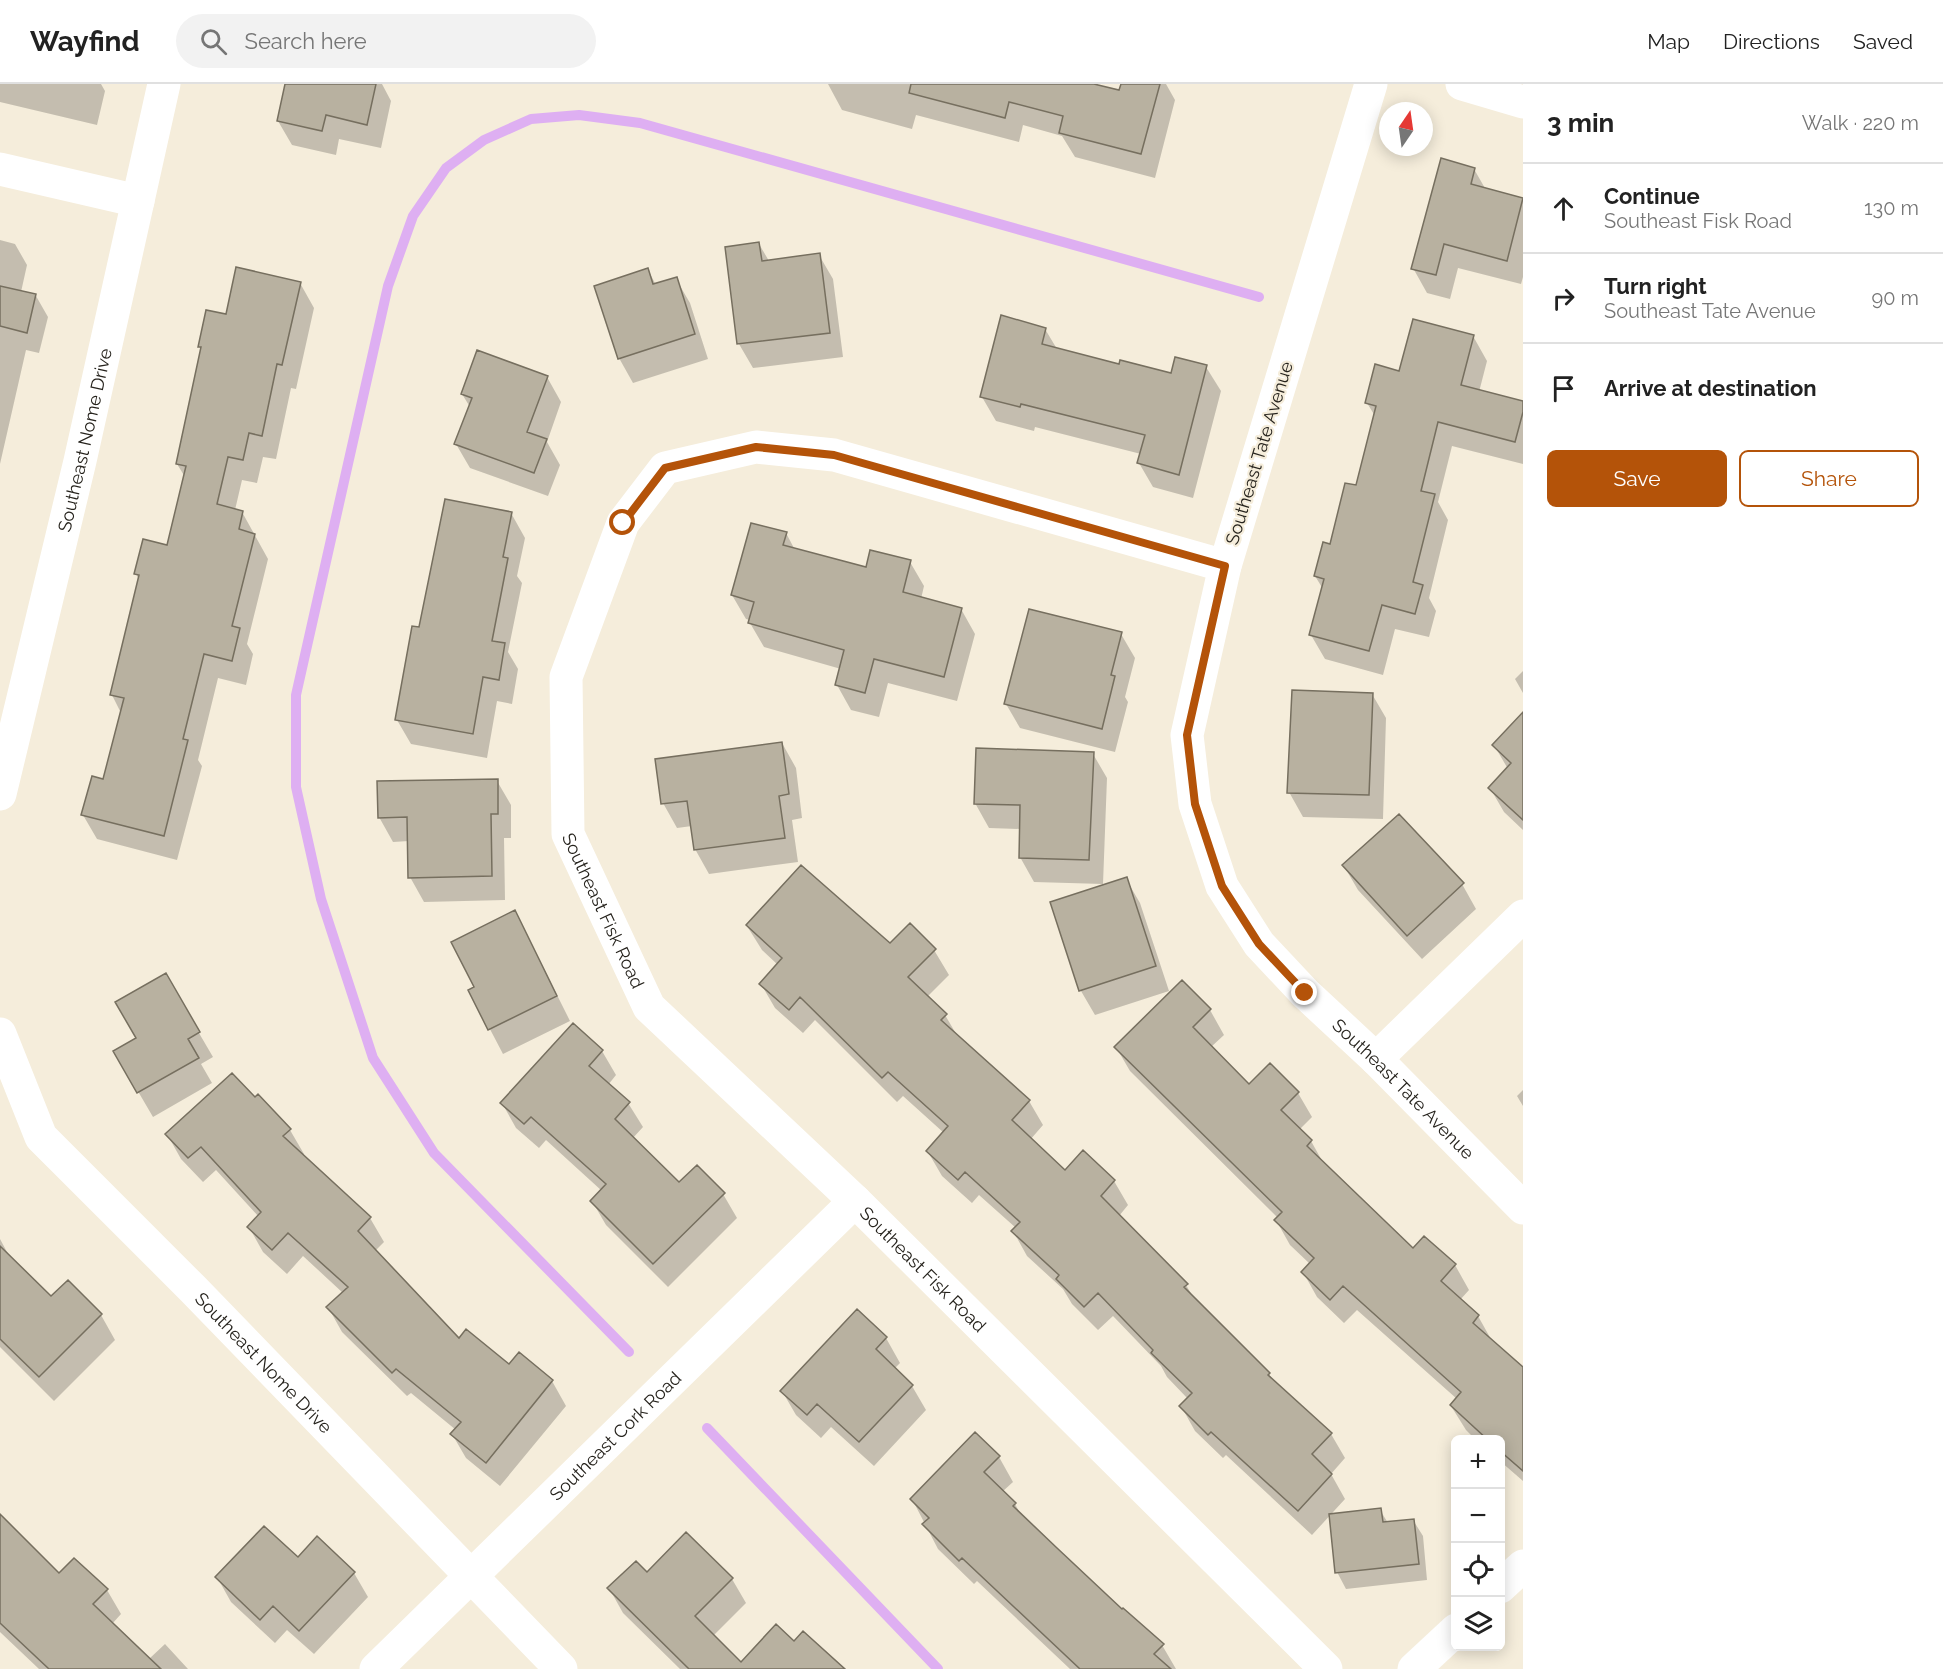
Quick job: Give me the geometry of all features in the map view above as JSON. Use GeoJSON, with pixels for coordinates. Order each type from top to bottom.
{"type":"FeatureCollection","features":[{"type":"Feature","properties":{"kind":"street","name":"Southeast Nome Drive"},"geometry":{"type":"LineString","coordinates":[[0,794],[80,461],[164,84]]}},
{"type":"Feature","properties":{"kind":"street","name":"Southeast Tate Avenue"},"geometry":{"type":"LineString","coordinates":[[1371,84],[1225,566],[1187,735],[1195,804],[1222,886],[1259,944],[1305,993],[1376,1059],[1523,1208]]}},
{"type":"Feature","properties":{"kind":"street"},"geometry":{"type":"LineString","coordinates":[[1462,84],[1523,102]]}},
{"type":"Feature","properties":{"kind":"street"},"geometry":{"type":"LineString","coordinates":[[0,169],[138,201]]}},
{"type":"Feature","properties":{"kind":"street","name":"Southeast Fisk Road"},"geometry":{"type":"LineString","coordinates":[[1225,566],[834,455],[756,447],[665,468],[623,523],[566,677],[568,834],[650,1007],[855,1201],[1326,1669]]}},
{"type":"Feature","properties":{"kind":"street"},"geometry":{"type":"LineString","coordinates":[[1376,1059],[1523,916]]}},
{"type":"Feature","properties":{"kind":"street","name":"Southeast Nome Drive"},"geometry":{"type":"LineString","coordinates":[[0,1035],[41,1137],[201,1298],[561,1669]]}},
{"type":"Feature","properties":{"kind":"street","name":"Southeast Cork Road"},"geometry":{"type":"LineString","coordinates":[[376,1669],[855,1201]]}},
{"type":"Feature","properties":{"kind":"street"},"geometry":{"type":"LineString","coordinates":[[1505,1582],[1523,1566]]}},
{"type":"Feature","properties":{"kind":"street"},"geometry":{"type":"LineString","coordinates":[[1414,1669],[1451,1634]]}},
{"type":"Feature","properties":{"kind":"building"},"geometry":{"type":"Polygon","coordinates":[[[285,84],[376,84],[367,125],[326,115],[322,131],[277,121],[285,84]]]}},
{"type":"Feature","properties":{"kind":"building"},"geometry":{"type":"Polygon","coordinates":[[[911,84],[1094,84],[1119,90],[1121,84],[1160,84],[1141,154],[1059,133],[1063,116],[1009,102],[1005,118],[909,93],[911,84]]]}},
{"type":"Feature","properties":{"kind":"building"},"geometry":{"type":"Polygon","coordinates":[[[1441,158],[1475,168],[1471,184],[1523,198],[1507,261],[1444,244],[1436,275],[1411,269],[1441,158]]]}},
{"type":"Feature","properties":{"kind":"building"},"geometry":{"type":"Polygon","coordinates":[[[759,242],[762,261],[820,253],[830,333],[737,344],[725,247],[759,242]]]}},
{"type":"Feature","properties":{"kind":"building"},"geometry":{"type":"Polygon","coordinates":[[[236,267],[301,282],[282,365],[277,364],[262,436],[249,433],[243,460],[228,457],[217,504],[243,511],[239,529],[255,534],[232,626],[240,628],[232,661],[204,654],[183,739],[188,740],[164,836],[81,815],[92,776],[103,779],[124,698],[110,695],[139,575],[134,574],[143,539],[167,545],[186,466],[176,464],[201,347],[198,347],[206,310],[226,314],[236,267]]]}},
{"type":"Feature","properties":{"kind":"building"},"geometry":{"type":"Polygon","coordinates":[[[648,268],[653,284],[677,277],[695,334],[618,359],[594,286],[648,268]]]}},
{"type":"Feature","properties":{"kind":"building"},"geometry":{"type":"Polygon","coordinates":[[[0,286],[36,294],[27,333],[0,326],[0,286]]]}},
{"type":"Feature","properties":{"kind":"building"},"geometry":{"type":"Polygon","coordinates":[[[1001,315],[1046,328],[1042,344],[1119,364],[1120,360],[1171,373],[1175,357],[1207,365],[1179,475],[1137,463],[1145,435],[1021,404],[1020,407],[980,397],[1001,315]]]}},
{"type":"Feature","properties":{"kind":"building"},"geometry":{"type":"Polygon","coordinates":[[[1413,319],[1474,335],[1461,385],[1523,401],[1523,412],[1515,442],[1438,422],[1421,491],[1435,494],[1413,582],[1423,585],[1415,614],[1382,605],[1369,651],[1309,635],[1324,579],[1314,576],[1323,542],[1330,544],[1345,483],[1356,485],[1376,406],[1365,403],[1375,364],[1399,371],[1413,319]]]}},
{"type":"Feature","properties":{"kind":"building"},"geometry":{"type":"Polygon","coordinates":[[[477,350],[548,376],[527,432],[547,439],[534,473],[454,444],[472,398],[461,394],[477,350]]]}},
{"type":"Feature","properties":{"kind":"building"},"geometry":{"type":"Polygon","coordinates":[[[445,499],[512,512],[503,557],[508,558],[492,641],[505,643],[499,680],[483,677],[473,734],[395,720],[412,626],[419,627],[445,499]]]}},
{"type":"Feature","properties":{"kind":"building"},"geometry":{"type":"Polygon","coordinates":[[[751,523],[787,532],[783,545],[866,567],[870,550],[911,560],[903,592],[962,608],[944,677],[874,659],[865,693],[835,685],[844,650],[748,623],[754,602],[731,595],[751,523]]]}},
{"type":"Feature","properties":{"kind":"building"},"geometry":{"type":"Polygon","coordinates":[[[1029,609],[1122,632],[1111,675],[1115,676],[1102,729],[1004,704],[1029,609]]]}},
{"type":"Feature","properties":{"kind":"building"},"geometry":{"type":"Polygon","coordinates":[[[1292,690],[1373,693],[1369,795],[1287,793],[1292,690]]]}},
{"type":"Feature","properties":{"kind":"building"},"geometry":{"type":"Polygon","coordinates":[[[1523,712],[1523,820],[1488,788],[1511,763],[1492,745],[1523,712]]]}},
{"type":"Feature","properties":{"kind":"building"},"geometry":{"type":"Polygon","coordinates":[[[782,742],[789,794],[779,796],[785,838],[694,850],[687,801],[661,804],[655,759],[782,742]]]}},
{"type":"Feature","properties":{"kind":"building"},"geometry":{"type":"Polygon","coordinates":[[[976,748],[1094,752],[1089,860],[1019,858],[1020,805],[974,804],[976,748]]]}},
{"type":"Feature","properties":{"kind":"building"},"geometry":{"type":"Polygon","coordinates":[[[498,779],[498,814],[491,814],[492,876],[408,878],[407,817],[378,818],[377,781],[498,779]]]}},
{"type":"Feature","properties":{"kind":"building"},"geometry":{"type":"Polygon","coordinates":[[[1399,814],[1464,883],[1407,936],[1342,865],[1399,814]]]}},
{"type":"Feature","properties":{"kind":"building"},"geometry":{"type":"Polygon","coordinates":[[[801,865],[890,943],[910,923],[936,949],[908,977],[947,1014],[941,1020],[1030,1100],[1012,1120],[1065,1170],[1083,1150],[1115,1180],[1101,1196],[1188,1284],[1184,1287],[1270,1373],[1268,1375],[1332,1433],[1312,1454],[1332,1474],[1298,1511],[1211,1432],[1208,1435],[1179,1406],[1192,1393],[1151,1353],[1153,1350],[1098,1293],[1084,1307],[1056,1279],[1059,1275],[1011,1231],[1020,1222],[965,1172],[958,1180],[926,1151],[948,1126],[888,1072],[882,1078],[800,997],[789,1010],[759,984],[782,958],[746,925],[801,865]]]}},
{"type":"Feature","properties":{"kind":"building"},"geometry":{"type":"Polygon","coordinates":[[[1127,877],[1156,966],[1079,991],[1050,902],[1127,877]]]}},
{"type":"Feature","properties":{"kind":"building"},"geometry":{"type":"Polygon","coordinates":[[[515,910],[557,996],[488,1030],[468,990],[474,987],[451,942],[515,910]]]}},
{"type":"Feature","properties":{"kind":"building"},"geometry":{"type":"Polygon","coordinates":[[[166,973],[200,1032],[188,1039],[199,1058],[137,1093],[113,1051],[136,1038],[115,1002],[166,973]]]}},
{"type":"Feature","properties":{"kind":"building"},"geometry":{"type":"Polygon","coordinates":[[[1182,980],[1211,1009],[1193,1027],[1249,1084],[1270,1063],[1299,1092],[1281,1110],[1312,1140],[1307,1146],[1413,1248],[1424,1236],[1456,1264],[1441,1281],[1479,1315],[1473,1323],[1523,1367],[1523,1471],[1505,1455],[1505,1435],[1483,1435],[1450,1405],[1461,1392],[1343,1286],[1330,1300],[1301,1272],[1314,1258],[1274,1220],[1282,1212],[1114,1047],[1182,980]]]}},
{"type":"Feature","properties":{"kind":"building"},"geometry":{"type":"Polygon","coordinates":[[[573,1023],[603,1050],[589,1066],[630,1102],[615,1119],[679,1182],[697,1165],[725,1193],[653,1264],[590,1201],[606,1184],[531,1117],[524,1124],[500,1103],[573,1023]]]}},
{"type":"Feature","properties":{"kind":"building"},"geometry":{"type":"Polygon","coordinates":[[[232,1073],[255,1097],[258,1094],[291,1129],[283,1136],[371,1217],[358,1231],[459,1338],[466,1329],[509,1364],[519,1352],[553,1380],[486,1463],[450,1434],[461,1422],[396,1369],[392,1373],[326,1307],[348,1287],[288,1233],[272,1250],[247,1227],[261,1212],[201,1147],[188,1158],[165,1134],[232,1073]]]}},
{"type":"Feature","properties":{"kind":"building"},"geometry":{"type":"Polygon","coordinates":[[[0,1246],[51,1296],[68,1280],[102,1314],[39,1377],[0,1339],[0,1246]]]}},
{"type":"Feature","properties":{"kind":"building"},"geometry":{"type":"Polygon","coordinates":[[[857,1309],[887,1337],[876,1349],[913,1385],[859,1442],[817,1404],[807,1415],[780,1391],[857,1309]]]}},
{"type":"Feature","properties":{"kind":"building"},"geometry":{"type":"Polygon","coordinates":[[[975,1432],[1000,1456],[984,1472],[1016,1503],[1013,1506],[1122,1609],[1164,1644],[1154,1654],[1171,1669],[1080,1669],[962,1558],[959,1561],[922,1524],[929,1518],[910,1499],[975,1432]]]}},
{"type":"Feature","properties":{"kind":"building"},"geometry":{"type":"Polygon","coordinates":[[[1381,1508],[1383,1522],[1414,1519],[1419,1564],[1335,1573],[1329,1514],[1381,1508]]]}},
{"type":"Feature","properties":{"kind":"building"},"geometry":{"type":"Polygon","coordinates":[[[0,1514],[59,1573],[74,1558],[108,1589],[93,1604],[161,1669],[49,1669],[0,1623],[0,1514]]]}},
{"type":"Feature","properties":{"kind":"building"},"geometry":{"type":"Polygon","coordinates":[[[264,1526],[298,1557],[317,1536],[355,1572],[299,1631],[273,1606],[260,1620],[215,1577],[264,1526]]]}},
{"type":"Feature","properties":{"kind":"building"},"geometry":{"type":"Polygon","coordinates":[[[686,1532],[733,1578],[695,1616],[741,1662],[776,1624],[794,1641],[803,1631],[845,1669],[689,1669],[607,1588],[636,1561],[647,1572],[686,1532]]]}},
{"type":"Feature","properties":{"kind":"waterway"},"geometry":{"type":"LineString","coordinates":[[629,1352],[434,1153],[373,1058],[321,899],[296,787],[296,695],[388,286],[413,216],[446,168],[484,140],[531,119],[579,115],[640,123],[1259,297]]}},
{"type":"Feature","properties":{"kind":"waterway"},"geometry":{"type":"LineString","coordinates":[[707,1428],[938,1669]]}},
{"type":"Feature","properties":{"kind":"route"},"geometry":{"type":"LineString","coordinates":[[623,523],[665,468],[756,447],[834,455],[1225,566],[1187,735],[1195,804],[1222,886],[1259,944],[1305,993]]}}]}
